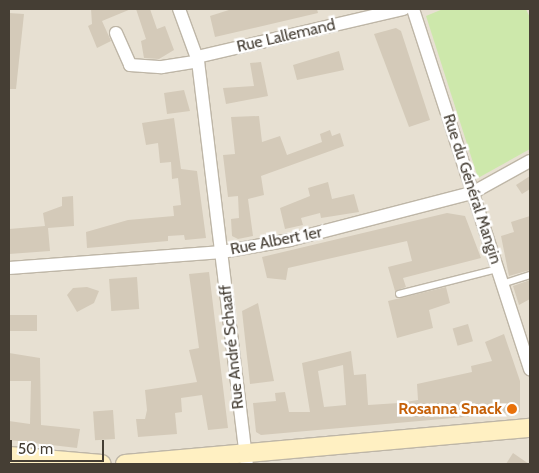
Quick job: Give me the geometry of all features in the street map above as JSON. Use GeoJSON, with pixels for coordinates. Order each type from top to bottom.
{"type":"FeatureCollection","features":[{"type":"Feature","properties":{"kind":"main road"},"geometry":{"type":"LineString","coordinates":[[124,464],[246,459],[530,428]]}},
{"type":"Feature","properties":{"kind":"main road"},"geometry":{"type":"LineString","coordinates":[[9,456],[102,464]]}},
{"type":"Feature","properties":{"kind":"street","name":"Rue André Schaaff"},"geometry":{"type":"LineString","coordinates":[[179,9],[198,59],[246,459]]}},
{"type":"Feature","properties":{"kind":"street","name":"Rue Lallemand"},"geometry":{"type":"LineString","coordinates":[[198,59],[404,9]]}},
{"type":"Feature","properties":{"kind":"street","name":"Rue du Général Mangin"},"geometry":{"type":"LineString","coordinates":[[413,9],[530,370]]}},
{"type":"Feature","properties":{"kind":"street"},"geometry":{"type":"LineString","coordinates":[[116,33],[130,65],[162,67],[198,59]]}},
{"type":"Feature","properties":{"kind":"street","name":"Rue Albert 1er"},"geometry":{"type":"LineString","coordinates":[[9,268],[222,252],[290,240],[472,193],[530,161]]}},
{"type":"Feature","properties":{"kind":"lane"},"geometry":{"type":"LineString","coordinates":[[399,294],[497,268]]}},
{"type":"Feature","properties":{"kind":"lane"},"geometry":{"type":"LineString","coordinates":[[502,284],[530,275]]}},
{"type":"Feature","properties":{"kind":"shaded area"},"geometry":{"type":"Polygon","coordinates":[[[9,9],[530,9],[530,464],[9,464],[9,9]]]}},
{"type":"Feature","properties":{"kind":"green space"},"geometry":{"type":"Polygon","coordinates":[[[443,9],[526,9],[530,18],[530,149],[478,178],[426,16],[443,9]]]}},
{"type":"Feature","properties":{"kind":"building"},"geometry":{"type":"Polygon","coordinates":[[[91,9],[131,9],[102,21],[111,41],[97,48],[88,26],[92,24],[91,9]]]}},
{"type":"Feature","properties":{"kind":"building"},"geometry":{"type":"Polygon","coordinates":[[[136,9],[150,9],[157,29],[165,26],[174,50],[159,59],[144,58],[141,41],[146,39],[136,9]]]}},
{"type":"Feature","properties":{"kind":"building"},"geometry":{"type":"Polygon","coordinates":[[[232,9],[317,9],[318,13],[215,37],[210,16],[232,9]]]}},
{"type":"Feature","properties":{"kind":"building"},"geometry":{"type":"Polygon","coordinates":[[[9,13],[24,14],[16,89],[9,89],[9,13]]]}},
{"type":"Feature","properties":{"kind":"building"},"geometry":{"type":"Polygon","coordinates":[[[396,28],[401,31],[430,120],[409,127],[374,34],[396,28]]]}},
{"type":"Feature","properties":{"kind":"building"},"geometry":{"type":"Polygon","coordinates":[[[339,51],[344,70],[297,80],[293,65],[339,51]]]}},
{"type":"Feature","properties":{"kind":"building"},"geometry":{"type":"Polygon","coordinates":[[[261,62],[268,96],[226,104],[223,88],[254,86],[250,63],[261,62]]]}},
{"type":"Feature","properties":{"kind":"building"},"geometry":{"type":"Polygon","coordinates":[[[184,90],[190,111],[167,114],[164,93],[184,90]]]}},
{"type":"Feature","properties":{"kind":"building"},"geometry":{"type":"Polygon","coordinates":[[[259,116],[262,142],[280,136],[287,155],[322,142],[320,134],[330,130],[332,136],[340,133],[344,146],[261,176],[264,195],[248,199],[253,236],[238,239],[232,236],[231,219],[239,218],[238,196],[228,197],[223,155],[235,154],[231,117],[259,116]]]}},
{"type":"Feature","properties":{"kind":"building"},"geometry":{"type":"Polygon","coordinates":[[[174,118],[181,169],[197,171],[206,238],[185,240],[184,235],[168,236],[168,241],[87,248],[86,232],[128,220],[174,216],[173,206],[181,205],[178,178],[172,179],[171,162],[160,163],[158,143],[146,145],[142,123],[174,118]]]}},
{"type":"Feature","properties":{"kind":"building"},"geometry":{"type":"Polygon","coordinates":[[[530,176],[530,189],[522,194],[516,185],[530,176]]]}},
{"type":"Feature","properties":{"kind":"building"},"geometry":{"type":"Polygon","coordinates":[[[328,182],[332,199],[354,194],[359,212],[321,218],[320,213],[301,218],[303,225],[285,229],[280,208],[310,196],[308,188],[328,182]]]}},
{"type":"Feature","properties":{"kind":"building"},"geometry":{"type":"Polygon","coordinates":[[[73,196],[74,226],[48,228],[50,251],[9,254],[9,229],[45,226],[43,213],[62,206],[62,197],[73,196]]]}},
{"type":"Feature","properties":{"kind":"building"},"geometry":{"type":"Polygon","coordinates":[[[447,213],[465,216],[481,258],[403,278],[406,287],[395,291],[388,267],[412,261],[407,241],[288,268],[286,280],[267,278],[262,257],[447,213]]]}},
{"type":"Feature","properties":{"kind":"building"},"geometry":{"type":"Polygon","coordinates":[[[530,216],[530,270],[509,276],[501,236],[514,232],[511,222],[530,216]]]}},
{"type":"Feature","properties":{"kind":"building"},"geometry":{"type":"Polygon","coordinates":[[[209,272],[228,428],[208,430],[202,395],[181,398],[182,412],[175,413],[177,434],[138,437],[136,419],[145,419],[147,410],[145,390],[197,382],[189,350],[199,348],[189,274],[209,272]]]}},
{"type":"Feature","properties":{"kind":"building"},"geometry":{"type":"Polygon","coordinates":[[[137,277],[139,309],[111,311],[109,279],[137,277]]]}},
{"type":"Feature","properties":{"kind":"building"},"geometry":{"type":"Polygon","coordinates":[[[530,280],[530,299],[519,305],[513,286],[530,280]]]}},
{"type":"Feature","properties":{"kind":"building"},"geometry":{"type":"Polygon","coordinates":[[[87,287],[99,291],[94,303],[77,312],[67,295],[73,288],[87,287]]]}},
{"type":"Feature","properties":{"kind":"building"},"geometry":{"type":"Polygon","coordinates":[[[446,287],[450,303],[429,310],[433,328],[397,338],[388,301],[446,287]]]}},
{"type":"Feature","properties":{"kind":"building"},"geometry":{"type":"Polygon","coordinates":[[[258,303],[274,381],[250,384],[242,311],[258,303]]]}},
{"type":"Feature","properties":{"kind":"building"},"geometry":{"type":"Polygon","coordinates":[[[9,315],[37,315],[37,331],[9,331],[9,315]]]}},
{"type":"Feature","properties":{"kind":"building"},"geometry":{"type":"Polygon","coordinates":[[[468,324],[473,341],[458,346],[453,328],[468,324]]]}},
{"type":"Feature","properties":{"kind":"building"},"geometry":{"type":"Polygon","coordinates":[[[504,334],[520,381],[520,412],[261,435],[256,432],[253,403],[276,401],[275,393],[285,392],[289,412],[310,412],[302,363],[351,351],[354,375],[366,374],[368,405],[399,403],[418,400],[417,384],[472,372],[471,366],[492,361],[485,342],[504,334]],[[343,365],[318,371],[324,407],[346,405],[343,365]]]}},
{"type":"Feature","properties":{"kind":"building"},"geometry":{"type":"Polygon","coordinates":[[[9,353],[40,358],[41,425],[80,429],[77,448],[9,440],[9,421],[30,424],[31,381],[9,381],[9,353]]]}},
{"type":"Feature","properties":{"kind":"building"},"geometry":{"type":"Polygon","coordinates":[[[113,410],[115,439],[95,440],[93,411],[113,410]]]}},
{"type":"Feature","properties":{"kind":"building"},"geometry":{"type":"Polygon","coordinates":[[[513,453],[529,464],[506,464],[513,453]]]}},
{"type":"Feature","properties":{"kind":"place","name":"Rosanna Snack"},"geometry":{"type":"Point","coordinates":[512,409]}}]}
